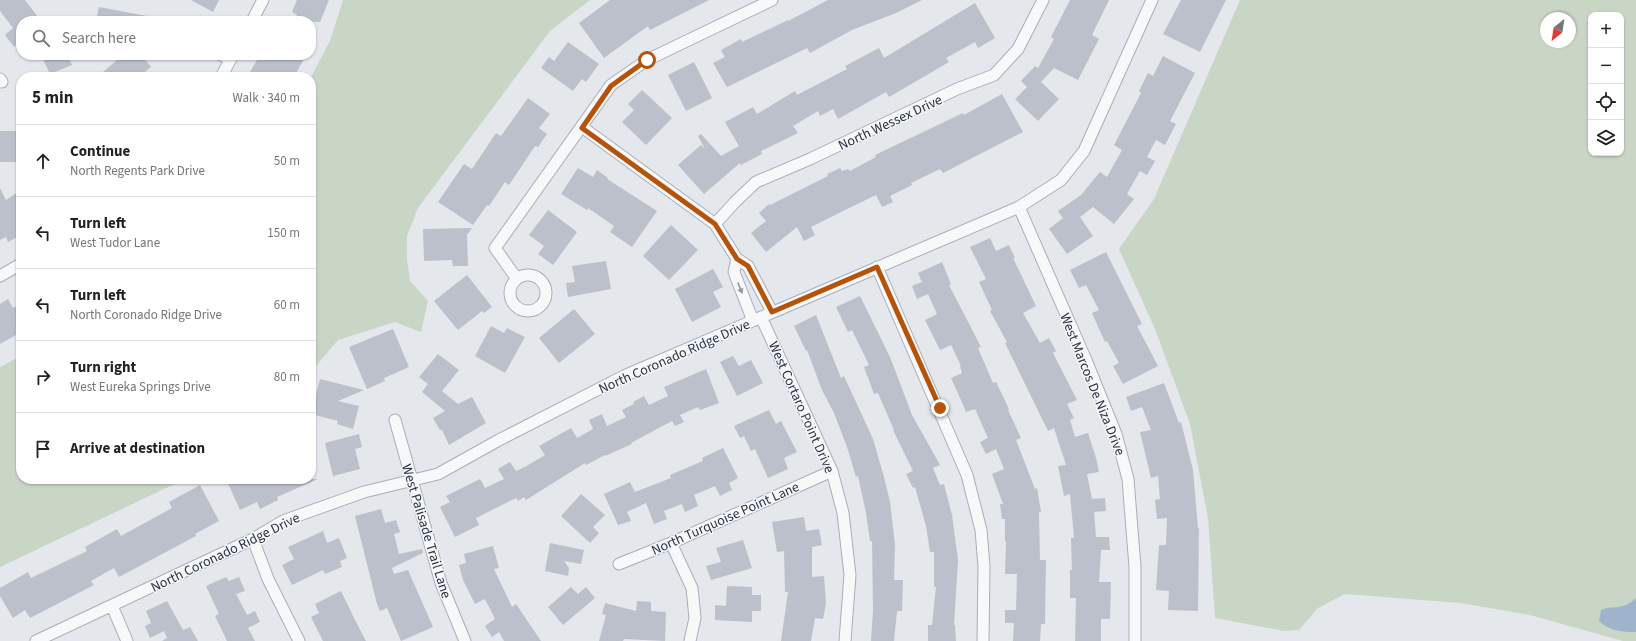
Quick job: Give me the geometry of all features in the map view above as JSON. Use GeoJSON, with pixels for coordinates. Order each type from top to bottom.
{"type":"FeatureCollection","features":[{"type":"Feature","properties":{"kind":"street"},"geometry":{"type":"LineString","coordinates":[[255,16],[263,0]]}},
{"type":"Feature","properties":{"kind":"street"},"geometry":{"type":"LineString","coordinates":[[517,279],[496,248],[611,86],[647,60],[772,0]]}},
{"type":"Feature","properties":{"kind":"street","name":"North Wessex Drive"},"geometry":{"type":"LineString","coordinates":[[715,224],[734,202],[756,182],[832,149],[958,89],[994,75],[1018,49],[1043,0]]}},
{"type":"Feature","properties":{"kind":"street","name":"North Coronado Ridge Drive"},"geometry":{"type":"LineString","coordinates":[[36,641],[252,539],[283,521],[364,492],[438,474],[499,440],[626,375],[1019,207],[1061,180],[1084,151],[1152,0]]}},
{"type":"Feature","properties":{"kind":"street"},"geometry":{"type":"LineString","coordinates":[[223,72],[227,60]]}},
{"type":"Feature","properties":{"kind":"street"},"geometry":{"type":"LineString","coordinates":[[582,128],[715,224],[737,259],[748,266],[772,312]]}},
{"type":"Feature","properties":{"kind":"street","name":"West Marcos De Niza Drive"},"geometry":{"type":"LineString","coordinates":[[1019,207],[1086,360],[1116,434],[1128,479],[1135,567],[1135,641]]}},
{"type":"Feature","properties":{"kind":"street","name":"West Cortaro Point Drive"},"geometry":{"type":"LineString","coordinates":[[737,259],[734,272],[832,471],[843,513],[850,575],[845,641]]}},
{"type":"Feature","properties":{"kind":"street"},"geometry":{"type":"LineString","coordinates":[[0,276],[16,267]]}},
{"type":"Feature","properties":{"kind":"street"},"geometry":{"type":"LineString","coordinates":[[877,267],[967,475],[981,530],[984,566],[983,641]]}},
{"type":"Feature","properties":{"kind":"street","name":"West Palisade Trail Lane"},"geometry":{"type":"LineString","coordinates":[[394,420],[441,583],[465,641]]}},
{"type":"Feature","properties":{"kind":"street","name":"North Turquoise Point Lane"},"geometry":{"type":"LineString","coordinates":[[618,564],[671,543],[832,471]]}},
{"type":"Feature","properties":{"kind":"street"},"geometry":{"type":"LineString","coordinates":[[252,539],[268,579],[299,641]]}},
{"type":"Feature","properties":{"kind":"street"},"geometry":{"type":"LineString","coordinates":[[671,543],[692,588],[694,618],[690,641]]}},
{"type":"Feature","properties":{"kind":"street"},"geometry":{"type":"LineString","coordinates":[[112,606],[127,641]]}},
{"type":"Feature","properties":{"kind":"green space"},"geometry":{"type":"Polygon","coordinates":[[[343,0],[590,0],[550,31],[418,208],[407,236],[407,259],[410,281],[428,301],[421,332],[395,322],[338,340],[316,366],[316,72],[314,72],[330,41],[343,0]]]}},
{"type":"Feature","properties":{"kind":"green space"},"geometry":{"type":"Polygon","coordinates":[[[1240,0],[1636,0],[1636,641],[1623,641],[1530,615],[1460,603],[1345,594],[1318,608],[1299,630],[1284,631],[1215,618],[1208,518],[1190,424],[1155,329],[1119,249],[1154,199],[1240,0]]]}},
{"type":"Feature","properties":{"kind":"green space"},"geometry":{"type":"Polygon","coordinates":[[[16,359],[16,484],[174,484],[0,567],[0,367],[16,359]]]}},
{"type":"Feature","properties":{"kind":"water"},"geometry":{"type":"Polygon","coordinates":[[[1636,598],[1636,632],[1611,629],[1599,621],[1601,610],[1626,605],[1636,598]]]}},
{"type":"Feature","properties":{"kind":"building"},"geometry":{"type":"Polygon","coordinates":[[[0,0],[25,0],[37,16],[16,16],[16,46],[14,47],[5,35],[13,28],[0,11],[0,0]]]}},
{"type":"Feature","properties":{"kind":"building"},"geometry":{"type":"Polygon","coordinates":[[[191,0],[219,0],[213,12],[191,0]]]}},
{"type":"Feature","properties":{"kind":"building"},"geometry":{"type":"Polygon","coordinates":[[[297,0],[329,0],[320,22],[316,22],[316,16],[297,16],[292,12],[297,0]]]}},
{"type":"Feature","properties":{"kind":"building"},"geometry":{"type":"Polygon","coordinates":[[[610,0],[709,0],[650,30],[648,26],[604,58],[579,23],[610,0]]]}},
{"type":"Feature","properties":{"kind":"building"},"geometry":{"type":"Polygon","coordinates":[[[828,0],[922,0],[896,13],[852,30],[810,53],[807,48],[727,87],[713,63],[725,57],[721,50],[741,39],[742,42],[788,21],[828,0]]]}},
{"type":"Feature","properties":{"kind":"building"},"geometry":{"type":"Polygon","coordinates":[[[1070,0],[1109,0],[1092,35],[1099,39],[1078,80],[1054,68],[1041,82],[1059,99],[1038,121],[1015,99],[1027,87],[1021,81],[1035,66],[1038,68],[1054,39],[1051,37],[1070,0]]]}},
{"type":"Feature","properties":{"kind":"building"},"geometry":{"type":"Polygon","coordinates":[[[1181,0],[1226,0],[1200,52],[1163,34],[1181,0]]]}},
{"type":"Feature","properties":{"kind":"building"},"geometry":{"type":"Polygon","coordinates":[[[975,3],[995,38],[978,48],[975,42],[946,58],[949,62],[889,97],[886,92],[838,119],[833,109],[820,116],[818,111],[793,126],[798,133],[761,151],[762,154],[741,165],[740,163],[704,194],[678,165],[701,145],[705,149],[698,136],[701,134],[721,156],[739,146],[725,122],[753,107],[757,114],[795,91],[797,95],[847,69],[845,66],[879,48],[884,58],[975,3]]]}},
{"type":"Feature","properties":{"kind":"building"},"geometry":{"type":"Polygon","coordinates":[[[99,7],[147,16],[97,16],[99,7]]]}},
{"type":"Feature","properties":{"kind":"building"},"geometry":{"type":"Polygon","coordinates":[[[568,42],[599,64],[586,82],[582,79],[573,91],[541,68],[549,57],[554,61],[568,42]]]}},
{"type":"Feature","properties":{"kind":"building"},"geometry":{"type":"Polygon","coordinates":[[[1163,56],[1195,73],[1170,121],[1176,124],[1165,145],[1156,140],[1147,157],[1155,161],[1147,175],[1140,171],[1127,194],[1134,199],[1114,224],[1093,207],[1080,217],[1093,236],[1067,254],[1049,229],[1063,218],[1058,211],[1081,195],[1100,172],[1107,177],[1122,150],[1114,145],[1141,93],[1139,91],[1148,73],[1153,76],[1163,56]]]}},
{"type":"Feature","properties":{"kind":"building"},"geometry":{"type":"Polygon","coordinates":[[[43,60],[70,60],[72,65],[55,72],[49,72],[43,60]]]}},
{"type":"Feature","properties":{"kind":"building"},"geometry":{"type":"Polygon","coordinates":[[[117,60],[146,60],[151,67],[145,72],[103,72],[117,60]]]}},
{"type":"Feature","properties":{"kind":"building"},"geometry":{"type":"Polygon","coordinates":[[[257,60],[303,60],[297,72],[250,72],[257,60]]]}},
{"type":"Feature","properties":{"kind":"building"},"geometry":{"type":"Polygon","coordinates":[[[694,62],[712,98],[686,111],[668,75],[694,62]]]}},
{"type":"Feature","properties":{"kind":"building"},"geometry":{"type":"Polygon","coordinates":[[[642,90],[672,118],[646,145],[622,122],[634,110],[628,104],[642,90]]]}},
{"type":"Feature","properties":{"kind":"building"},"geometry":{"type":"Polygon","coordinates":[[[1002,94],[1023,132],[943,173],[940,169],[911,183],[912,185],[890,196],[893,202],[882,207],[876,195],[841,212],[811,227],[815,235],[804,241],[797,227],[766,252],[751,233],[766,221],[759,213],[769,204],[770,205],[828,176],[827,174],[840,168],[842,171],[848,169],[850,171],[876,157],[875,155],[963,113],[964,115],[1002,94]]]}},
{"type":"Feature","properties":{"kind":"building"},"geometry":{"type":"Polygon","coordinates":[[[528,98],[550,114],[539,128],[547,134],[538,147],[535,146],[509,185],[505,182],[489,206],[487,205],[473,225],[438,202],[464,164],[472,169],[496,133],[501,136],[528,98]]]}},
{"type":"Feature","properties":{"kind":"building"},"geometry":{"type":"Polygon","coordinates":[[[0,131],[16,131],[16,162],[0,162],[0,131]]]}},
{"type":"Feature","properties":{"kind":"building"},"geometry":{"type":"Polygon","coordinates":[[[578,168],[593,177],[597,170],[608,178],[607,179],[657,211],[632,247],[610,232],[614,226],[588,208],[587,210],[561,194],[578,168]]]}},
{"type":"Feature","properties":{"kind":"building"},"geometry":{"type":"Polygon","coordinates":[[[0,188],[6,200],[16,193],[16,238],[8,242],[6,237],[0,240],[0,188]]]}},
{"type":"Feature","properties":{"kind":"building"},"geometry":{"type":"Polygon","coordinates":[[[548,210],[577,232],[553,265],[538,254],[544,246],[529,235],[548,210]]]}},
{"type":"Feature","properties":{"kind":"building"},"geometry":{"type":"Polygon","coordinates":[[[671,225],[698,250],[669,280],[643,256],[671,225]]]}},
{"type":"Feature","properties":{"kind":"building"},"geometry":{"type":"Polygon","coordinates":[[[472,228],[467,235],[468,266],[453,266],[452,260],[424,261],[423,229],[472,228]]]}},
{"type":"Feature","properties":{"kind":"building"},"geometry":{"type":"Polygon","coordinates":[[[990,238],[996,251],[1009,245],[1015,258],[1013,258],[1036,306],[1023,313],[1040,343],[1049,338],[1056,351],[1053,353],[1077,400],[1067,404],[1074,418],[1070,420],[1075,437],[1088,433],[1096,458],[1099,472],[1087,474],[1092,499],[1105,498],[1106,511],[1094,512],[1096,537],[1109,537],[1110,550],[1101,550],[1099,582],[1111,582],[1110,619],[1101,619],[1101,641],[1075,641],[1076,598],[1070,598],[1070,570],[1072,570],[1071,538],[1074,538],[1070,494],[1064,496],[1058,466],[1066,465],[1054,428],[1048,431],[1005,343],[1007,342],[990,311],[992,310],[979,282],[986,279],[970,247],[990,238]]]}},
{"type":"Feature","properties":{"kind":"building"},"geometry":{"type":"Polygon","coordinates":[[[1106,252],[1142,324],[1137,326],[1158,366],[1123,384],[1113,366],[1119,363],[1107,341],[1105,342],[1092,313],[1099,310],[1086,285],[1079,288],[1070,270],[1106,252]]]}},
{"type":"Feature","properties":{"kind":"building"},"geometry":{"type":"Polygon","coordinates":[[[606,261],[611,289],[568,297],[566,283],[575,282],[572,266],[606,261]]]}},
{"type":"Feature","properties":{"kind":"building"},"geometry":{"type":"Polygon","coordinates":[[[942,262],[951,284],[949,285],[981,347],[978,348],[993,383],[996,382],[1009,409],[1008,410],[1021,438],[1016,440],[1035,489],[1037,488],[1041,512],[1039,512],[1040,560],[1046,560],[1045,624],[1041,624],[1040,641],[1013,641],[1014,623],[1005,623],[1005,610],[1016,610],[1017,574],[1005,574],[1005,519],[1002,519],[1000,504],[1003,504],[992,474],[1004,469],[996,449],[986,454],[980,442],[988,438],[975,409],[966,412],[951,378],[962,373],[961,366],[951,345],[940,350],[925,320],[937,314],[928,294],[917,299],[912,286],[922,282],[918,273],[942,262]]]}},
{"type":"Feature","properties":{"kind":"building"},"geometry":{"type":"Polygon","coordinates":[[[713,269],[723,287],[713,292],[721,307],[692,322],[675,289],[713,269]]]}},
{"type":"Feature","properties":{"kind":"building"},"geometry":{"type":"Polygon","coordinates":[[[467,275],[492,307],[484,313],[482,311],[458,330],[434,301],[467,275]]]}},
{"type":"Feature","properties":{"kind":"building"},"geometry":{"type":"Polygon","coordinates":[[[860,296],[890,357],[912,415],[940,465],[933,468],[940,485],[944,484],[952,515],[958,560],[954,625],[956,641],[928,641],[928,625],[932,625],[936,587],[934,587],[934,552],[930,552],[926,526],[915,487],[913,488],[906,474],[913,471],[893,430],[878,393],[874,394],[864,367],[869,365],[852,330],[848,332],[836,307],[860,296]]]}},
{"type":"Feature","properties":{"kind":"building"},"geometry":{"type":"Polygon","coordinates":[[[8,299],[13,308],[16,306],[16,335],[0,344],[0,304],[8,299]]]}},
{"type":"Feature","properties":{"kind":"building"},"geometry":{"type":"Polygon","coordinates":[[[574,309],[595,334],[559,363],[539,338],[574,309]]]}},
{"type":"Feature","properties":{"kind":"building"},"geometry":{"type":"Polygon","coordinates":[[[816,315],[841,378],[844,376],[873,439],[890,502],[895,545],[894,580],[903,580],[902,611],[897,611],[894,641],[871,641],[873,610],[872,541],[870,541],[858,476],[856,477],[847,447],[834,413],[822,390],[807,350],[806,351],[794,326],[816,315]]]}},
{"type":"Feature","properties":{"kind":"building"},"geometry":{"type":"Polygon","coordinates":[[[491,326],[504,333],[507,328],[525,337],[505,373],[475,356],[491,326]]]}},
{"type":"Feature","properties":{"kind":"building"},"geometry":{"type":"Polygon","coordinates":[[[393,329],[409,367],[384,378],[385,381],[367,389],[349,347],[393,329]]]}},
{"type":"Feature","properties":{"kind":"building"},"geometry":{"type":"Polygon","coordinates":[[[438,354],[459,370],[442,391],[458,404],[472,397],[486,423],[449,445],[442,430],[440,430],[433,418],[445,411],[422,392],[428,384],[419,377],[438,354]]]}},
{"type":"Feature","properties":{"kind":"building"},"geometry":{"type":"Polygon","coordinates":[[[733,356],[739,366],[751,360],[763,383],[737,396],[720,362],[733,356]]]}},
{"type":"Feature","properties":{"kind":"building"},"geometry":{"type":"Polygon","coordinates":[[[706,369],[719,403],[700,410],[698,407],[680,415],[684,422],[675,426],[672,421],[631,443],[632,444],[605,455],[586,465],[585,463],[526,500],[524,497],[518,501],[516,498],[476,518],[479,525],[455,537],[440,507],[450,502],[446,496],[480,479],[485,488],[504,479],[498,469],[510,462],[516,471],[525,467],[545,455],[539,446],[571,428],[577,438],[593,429],[589,420],[602,414],[607,426],[626,417],[622,410],[634,404],[633,402],[644,396],[649,405],[668,396],[664,387],[706,369]]]}},
{"type":"Feature","properties":{"kind":"building"},"geometry":{"type":"Polygon","coordinates":[[[320,379],[364,390],[338,401],[359,406],[353,429],[337,424],[338,421],[316,415],[316,395],[320,379]]]}},
{"type":"Feature","properties":{"kind":"building"},"geometry":{"type":"Polygon","coordinates":[[[1164,383],[1179,423],[1181,422],[1193,470],[1199,529],[1198,611],[1168,610],[1169,591],[1156,590],[1159,545],[1166,545],[1167,518],[1157,519],[1155,500],[1160,499],[1158,476],[1151,478],[1140,432],[1151,430],[1142,407],[1131,411],[1126,397],[1164,383]]]}},
{"type":"Feature","properties":{"kind":"building"},"geometry":{"type":"Polygon","coordinates":[[[769,410],[776,424],[781,421],[797,452],[784,458],[788,469],[768,478],[755,449],[751,451],[744,436],[740,438],[734,426],[769,410]]]}},
{"type":"Feature","properties":{"kind":"building"},"geometry":{"type":"Polygon","coordinates":[[[359,434],[362,447],[355,449],[360,469],[333,476],[325,443],[359,434]]]}},
{"type":"Feature","properties":{"kind":"building"},"geometry":{"type":"Polygon","coordinates":[[[723,448],[738,478],[729,483],[732,490],[720,496],[715,486],[694,495],[698,506],[685,512],[682,504],[664,511],[667,519],[654,524],[646,503],[627,512],[631,521],[618,525],[604,494],[630,482],[635,492],[671,478],[670,475],[703,461],[702,458],[723,448]]]}},
{"type":"Feature","properties":{"kind":"building"},"geometry":{"type":"Polygon","coordinates":[[[228,484],[307,484],[277,497],[278,500],[260,509],[257,502],[240,510],[228,484]]]}},
{"type":"Feature","properties":{"kind":"building"},"geometry":{"type":"Polygon","coordinates":[[[200,485],[219,521],[195,534],[196,536],[119,577],[114,568],[91,581],[94,585],[30,618],[25,610],[13,618],[0,596],[0,588],[28,572],[31,578],[87,551],[85,547],[117,529],[121,536],[172,508],[169,502],[200,485]]]}},
{"type":"Feature","properties":{"kind":"building"},"geometry":{"type":"Polygon","coordinates":[[[581,494],[605,515],[593,527],[599,533],[590,543],[561,516],[581,494]]]}},
{"type":"Feature","properties":{"kind":"building"},"geometry":{"type":"Polygon","coordinates":[[[381,509],[385,523],[396,520],[400,532],[394,534],[399,554],[422,549],[423,553],[392,568],[394,574],[408,570],[433,627],[401,641],[387,608],[380,611],[377,604],[355,516],[381,509]]]}},
{"type":"Feature","properties":{"kind":"building"},"geometry":{"type":"Polygon","coordinates":[[[804,517],[806,531],[819,529],[822,545],[812,547],[812,577],[824,576],[826,603],[823,619],[815,618],[811,641],[781,641],[788,592],[785,592],[784,551],[777,552],[772,522],[804,517]]]}},
{"type":"Feature","properties":{"kind":"building"},"geometry":{"type":"Polygon","coordinates":[[[323,531],[327,543],[339,538],[347,558],[340,561],[342,567],[325,574],[323,570],[292,585],[282,565],[294,559],[288,547],[323,531]]]}},
{"type":"Feature","properties":{"kind":"building"},"geometry":{"type":"Polygon","coordinates":[[[743,540],[752,568],[711,580],[706,566],[721,562],[716,548],[743,540]]]}},
{"type":"Feature","properties":{"kind":"building"},"geometry":{"type":"Polygon","coordinates":[[[550,543],[584,550],[581,564],[564,561],[569,568],[568,576],[545,571],[550,543]]]}},
{"type":"Feature","properties":{"kind":"building"},"geometry":{"type":"Polygon","coordinates":[[[493,546],[499,568],[494,569],[512,607],[516,604],[541,641],[504,641],[499,632],[492,637],[485,626],[495,619],[485,599],[475,604],[463,580],[459,565],[466,563],[464,554],[493,546]]]}},
{"type":"Feature","properties":{"kind":"building"},"geometry":{"type":"Polygon","coordinates":[[[226,577],[229,581],[239,577],[245,591],[236,594],[247,615],[255,611],[260,622],[248,628],[255,641],[227,641],[215,616],[219,614],[206,586],[226,577]]]}},
{"type":"Feature","properties":{"kind":"building"},"geometry":{"type":"Polygon","coordinates":[[[727,586],[752,587],[752,595],[761,595],[761,611],[752,611],[752,622],[715,620],[715,605],[726,606],[727,586]]]}},
{"type":"Feature","properties":{"kind":"building"},"geometry":{"type":"Polygon","coordinates":[[[571,587],[578,594],[586,587],[595,598],[563,625],[548,607],[571,587]]]}},
{"type":"Feature","properties":{"kind":"building"},"geometry":{"type":"Polygon","coordinates":[[[341,591],[366,641],[323,641],[311,617],[319,613],[315,604],[341,591]]]}},
{"type":"Feature","properties":{"kind":"building"},"geometry":{"type":"Polygon","coordinates":[[[167,601],[183,630],[190,627],[198,641],[162,641],[167,638],[164,631],[150,638],[145,626],[151,623],[146,611],[167,601]]]}},
{"type":"Feature","properties":{"kind":"building"},"geometry":{"type":"Polygon","coordinates":[[[637,601],[651,602],[651,611],[666,612],[665,641],[624,639],[623,641],[599,641],[606,615],[602,614],[605,603],[636,611],[637,601]]]}},
{"type":"Feature","properties":{"kind":"route"},"geometry":{"type":"LineString","coordinates":[[647,60],[611,86],[582,128],[715,224],[737,259],[748,266],[772,312],[877,267],[940,408]]}}]}
